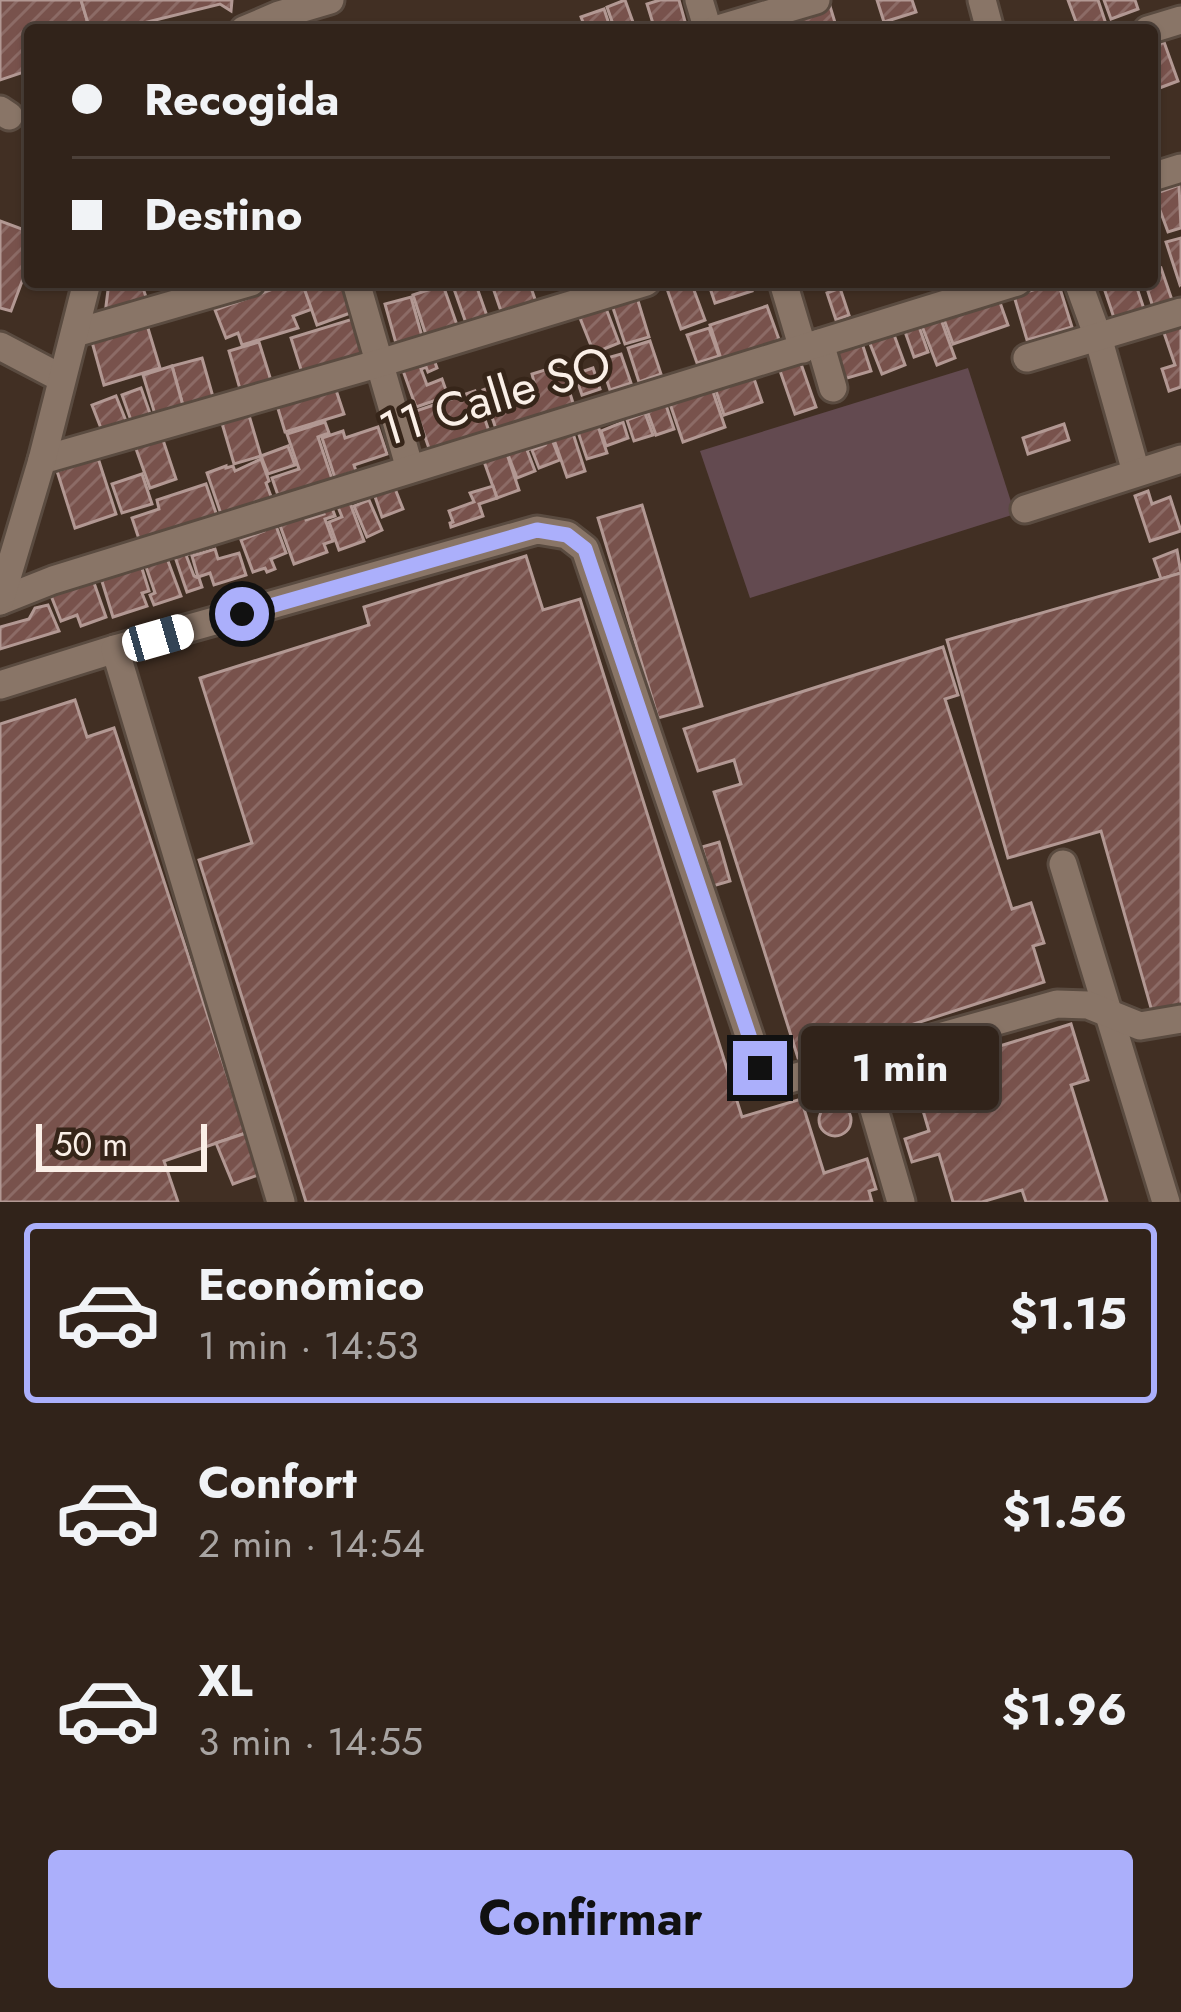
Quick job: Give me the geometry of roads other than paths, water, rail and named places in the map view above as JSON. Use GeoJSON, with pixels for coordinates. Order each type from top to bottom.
{"type":"FeatureCollection","features":[{"type":"Feature","properties":{"kind":"street"},"geometry":{"type":"LineString","coordinates":[[279,15],[329,0]]}},
{"type":"Feature","properties":{"kind":"street"},"geometry":{"type":"LineString","coordinates":[[733,24],[816,0]]}},
{"type":"Feature","properties":{"kind":"street"},"geometry":{"type":"LineString","coordinates":[[0,601],[86,288]]}},
{"type":"Feature","properties":{"kind":"street"},"geometry":{"type":"LineString","coordinates":[[75,333],[230,288]]}},
{"type":"Feature","properties":{"kind":"street"},"geometry":{"type":"LineString","coordinates":[[358,288],[410,469]]}},
{"type":"Feature","properties":{"kind":"street"},"geometry":{"type":"LineString","coordinates":[[41,460],[626,288]]}},
{"type":"Feature","properties":{"kind":"street"},"geometry":{"type":"LineString","coordinates":[[786,288],[833,388]]}},
{"type":"Feature","properties":{"kind":"street","name":"11 Calle SO"},"geometry":{"type":"LineString","coordinates":[[0,601],[53,580],[998,288]]}},
{"type":"Feature","properties":{"kind":"street"},"geometry":{"type":"LineString","coordinates":[[1080,288],[1136,472]]}},
{"type":"Feature","properties":{"kind":"street"},"geometry":{"type":"LineString","coordinates":[[1027,358],[1181,312]]}},
{"type":"Feature","properties":{"kind":"street"},"geometry":{"type":"LineString","coordinates":[[1,350],[62,378]]}},
{"type":"Feature","properties":{"kind":"street"},"geometry":{"type":"LineString","coordinates":[[1024,509],[1181,459]]}},
{"type":"Feature","properties":{"kind":"street"},"geometry":{"type":"LineString","coordinates":[[0,686],[537,530],[567,535],[585,549],[760,1068],[770,1078],[782,1081],[1057,1004],[1088,1005],[1140,1026],[1181,1019]]}},
{"type":"Feature","properties":{"kind":"street"},"geometry":{"type":"LineString","coordinates":[[115,650],[280,1202]]}},
{"type":"Feature","properties":{"kind":"street"},"geometry":{"type":"LineString","coordinates":[[1063,864],[1166,1202]]}},
{"type":"Feature","properties":{"kind":"street"},"geometry":{"type":"LineString","coordinates":[[859,1058],[901,1202]]}}]}
